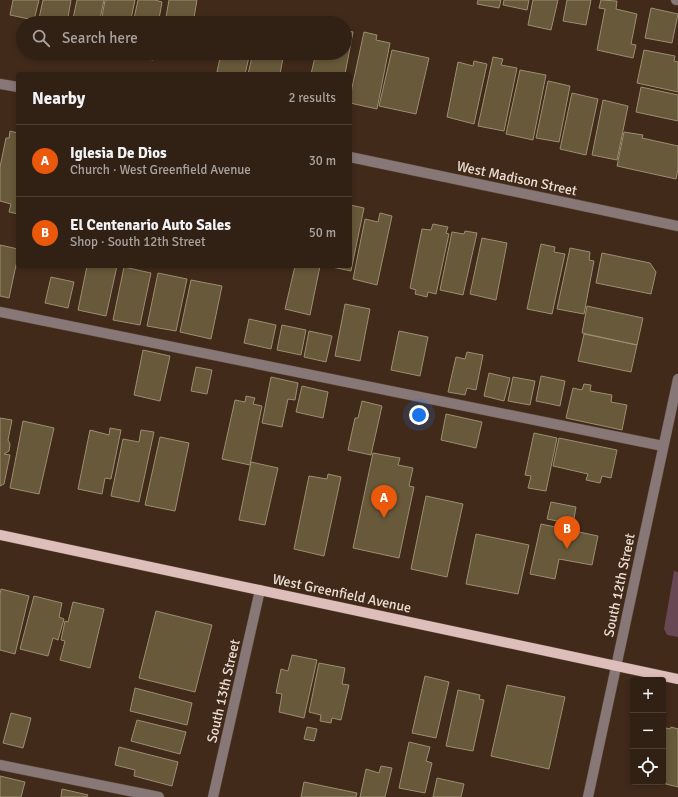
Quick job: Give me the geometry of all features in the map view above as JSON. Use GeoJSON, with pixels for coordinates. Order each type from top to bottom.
{"type":"FeatureCollection","features":[{"type":"Feature","properties":{"kind":"main road","name":"West Greenfield Avenue"},"geometry":{"type":"LineString","coordinates":[[0,535],[678,679]]}},
{"type":"Feature","properties":{"kind":"street"},"geometry":{"type":"LineString","coordinates":[[0,84],[16,88]]}},
{"type":"Feature","properties":{"kind":"street","name":"West Madison Street"},"geometry":{"type":"LineString","coordinates":[[352,157],[678,226]]}},
{"type":"Feature","properties":{"kind":"street"},"geometry":{"type":"LineString","coordinates":[[0,312],[663,446]]}},
{"type":"Feature","properties":{"kind":"street","name":"South 12th Street"},"geometry":{"type":"LineString","coordinates":[[588,797],[678,379]]}},
{"type":"Feature","properties":{"kind":"street","name":"South 13th Street"},"geometry":{"type":"LineString","coordinates":[[213,797],[260,590]]}},
{"type":"Feature","properties":{"kind":"street"},"geometry":{"type":"LineString","coordinates":[[0,764],[159,797]]}},
{"type":"Feature","properties":{"kind":"shaded area"},"geometry":{"type":"Polygon","coordinates":[[[674,571],[678,572],[678,637],[667,635],[664,629],[674,571]]]}},
{"type":"Feature","properties":{"kind":"building"},"geometry":{"type":"Polygon","coordinates":[[[13,0],[39,0],[35,16],[10,15],[13,0]]]}},
{"type":"Feature","properties":{"kind":"building"},"geometry":{"type":"Polygon","coordinates":[[[43,0],[71,0],[68,16],[40,16],[43,0]]]}},
{"type":"Feature","properties":{"kind":"building"},"geometry":{"type":"Polygon","coordinates":[[[77,0],[104,0],[101,16],[74,16],[77,0]]]}},
{"type":"Feature","properties":{"kind":"building"},"geometry":{"type":"Polygon","coordinates":[[[105,0],[135,0],[132,16],[102,16],[105,0]]]}},
{"type":"Feature","properties":{"kind":"building"},"geometry":{"type":"Polygon","coordinates":[[[138,0],[155,0],[162,2],[160,16],[135,16],[138,0]]]}},
{"type":"Feature","properties":{"kind":"building"},"geometry":{"type":"Polygon","coordinates":[[[169,0],[197,0],[194,16],[166,16],[169,0]]]}},
{"type":"Feature","properties":{"kind":"building"},"geometry":{"type":"Polygon","coordinates":[[[478,0],[501,0],[499,8],[477,4],[478,0]]]}},
{"type":"Feature","properties":{"kind":"building"},"geometry":{"type":"Polygon","coordinates":[[[504,0],[529,0],[527,10],[503,5],[504,0]]]}},
{"type":"Feature","properties":{"kind":"building"},"geometry":{"type":"Polygon","coordinates":[[[533,0],[558,0],[551,30],[528,25],[533,0]]]}},
{"type":"Feature","properties":{"kind":"building"},"geometry":{"type":"Polygon","coordinates":[[[567,0],[591,0],[586,25],[563,21],[567,0]]]}},
{"type":"Feature","properties":{"kind":"building"},"geometry":{"type":"Polygon","coordinates":[[[601,0],[617,1],[616,9],[637,14],[631,44],[636,45],[633,58],[597,50],[605,9],[599,8],[601,0]]]}},
{"type":"Feature","properties":{"kind":"building"},"geometry":{"type":"Polygon","coordinates":[[[651,8],[678,14],[672,43],[645,38],[651,8]]]}},
{"type":"Feature","properties":{"kind":"building"},"geometry":{"type":"Polygon","coordinates":[[[364,32],[377,35],[376,40],[390,43],[377,109],[352,103],[352,88],[364,32]]]}},
{"type":"Feature","properties":{"kind":"building"},"geometry":{"type":"Polygon","coordinates":[[[392,50],[429,58],[416,114],[379,106],[392,50]]]}},
{"type":"Feature","properties":{"kind":"building"},"geometry":{"type":"Polygon","coordinates":[[[644,50],[675,56],[674,61],[678,62],[678,92],[637,83],[644,50]]]}},
{"type":"Feature","properties":{"kind":"building"},"geometry":{"type":"Polygon","coordinates":[[[493,57],[503,59],[501,65],[517,68],[504,131],[478,126],[493,57]]]}},
{"type":"Feature","properties":{"kind":"building"},"geometry":{"type":"Polygon","coordinates":[[[220,60],[248,60],[245,72],[217,72],[220,60]]]}},
{"type":"Feature","properties":{"kind":"building"},"geometry":{"type":"Polygon","coordinates":[[[251,60],[283,60],[280,72],[248,72],[251,60]]]}},
{"type":"Feature","properties":{"kind":"building"},"geometry":{"type":"Polygon","coordinates":[[[314,60],[348,60],[345,72],[311,72],[314,60]]]}},
{"type":"Feature","properties":{"kind":"building"},"geometry":{"type":"Polygon","coordinates":[[[474,61],[487,64],[474,124],[447,117],[458,62],[473,66],[474,61]]]}},
{"type":"Feature","properties":{"kind":"building"},"geometry":{"type":"Polygon","coordinates":[[[520,70],[546,75],[533,140],[506,134],[520,70]]]}},
{"type":"Feature","properties":{"kind":"building"},"geometry":{"type":"Polygon","coordinates":[[[548,81],[570,86],[559,142],[536,138],[548,81]]]}},
{"type":"Feature","properties":{"kind":"building"},"geometry":{"type":"Polygon","coordinates":[[[641,87],[678,95],[678,121],[636,112],[641,87]]]}},
{"type":"Feature","properties":{"kind":"building"},"geometry":{"type":"Polygon","coordinates":[[[572,93],[598,99],[586,155],[560,149],[572,93]]]}},
{"type":"Feature","properties":{"kind":"building"},"geometry":{"type":"Polygon","coordinates":[[[603,100],[628,106],[617,160],[592,155],[603,100]]]}},
{"type":"Feature","properties":{"kind":"building"},"geometry":{"type":"Polygon","coordinates":[[[10,131],[16,132],[16,214],[9,212],[11,204],[0,201],[0,167],[6,138],[9,138],[10,131]]]}},
{"type":"Feature","properties":{"kind":"building"},"geometry":{"type":"Polygon","coordinates":[[[624,132],[643,135],[642,138],[678,146],[678,169],[676,179],[617,166],[624,132]]]}},
{"type":"Feature","properties":{"kind":"building"},"geometry":{"type":"Polygon","coordinates":[[[352,205],[364,208],[352,266],[352,205]]]}},
{"type":"Feature","properties":{"kind":"building"},"geometry":{"type":"Polygon","coordinates":[[[380,213],[392,216],[377,285],[353,279],[365,219],[378,222],[380,213]]]}},
{"type":"Feature","properties":{"kind":"building"},"geometry":{"type":"Polygon","coordinates":[[[433,224],[448,227],[446,233],[449,234],[436,294],[428,292],[427,297],[415,294],[416,290],[410,288],[422,229],[431,230],[433,224]]]}},
{"type":"Feature","properties":{"kind":"building"},"geometry":{"type":"Polygon","coordinates":[[[465,231],[477,233],[463,295],[440,290],[452,232],[464,234],[465,231]]]}},
{"type":"Feature","properties":{"kind":"building"},"geometry":{"type":"Polygon","coordinates":[[[482,238],[507,243],[496,300],[470,294],[482,238]]]}},
{"type":"Feature","properties":{"kind":"building"},"geometry":{"type":"Polygon","coordinates":[[[541,244],[555,247],[554,252],[565,254],[552,314],[527,309],[541,244]]]}},
{"type":"Feature","properties":{"kind":"building"},"geometry":{"type":"Polygon","coordinates":[[[0,245],[16,249],[16,265],[9,298],[0,296],[0,245]]]}},
{"type":"Feature","properties":{"kind":"building"},"geometry":{"type":"Polygon","coordinates":[[[570,248],[590,252],[589,260],[594,261],[584,314],[557,309],[570,248]]]}},
{"type":"Feature","properties":{"kind":"building"},"geometry":{"type":"Polygon","coordinates":[[[602,253],[650,263],[656,272],[651,294],[596,283],[602,253]]]}},
{"type":"Feature","properties":{"kind":"building"},"geometry":{"type":"Polygon","coordinates":[[[87,268],[117,268],[106,316],[78,310],[87,268]]]}},
{"type":"Feature","properties":{"kind":"building"},"geometry":{"type":"Polygon","coordinates":[[[124,268],[151,273],[140,325],[113,320],[124,268]]]}},
{"type":"Feature","properties":{"kind":"building"},"geometry":{"type":"Polygon","coordinates":[[[295,268],[320,268],[310,315],[285,309],[295,268]]]}},
{"type":"Feature","properties":{"kind":"building"},"geometry":{"type":"Polygon","coordinates":[[[337,268],[352,268],[351,271],[337,268]]]}},
{"type":"Feature","properties":{"kind":"building"},"geometry":{"type":"Polygon","coordinates":[[[158,273],[187,279],[176,331],[147,326],[158,273]]]}},
{"type":"Feature","properties":{"kind":"building"},"geometry":{"type":"Polygon","coordinates":[[[51,277],[74,282],[68,308],[45,303],[51,277]]]}},
{"type":"Feature","properties":{"kind":"building"},"geometry":{"type":"Polygon","coordinates":[[[191,280],[222,286],[211,339],[180,332],[191,280]]]}},
{"type":"Feature","properties":{"kind":"building"},"geometry":{"type":"Polygon","coordinates":[[[345,304],[370,309],[360,361],[335,356],[345,304]]]}},
{"type":"Feature","properties":{"kind":"building"},"geometry":{"type":"Polygon","coordinates":[[[587,306],[643,318],[637,345],[582,333],[587,306]]]}},
{"type":"Feature","properties":{"kind":"building"},"geometry":{"type":"Polygon","coordinates":[[[249,319],[276,325],[271,349],[244,343],[249,319]]]}},
{"type":"Feature","properties":{"kind":"building"},"geometry":{"type":"Polygon","coordinates":[[[282,325],[306,330],[301,355],[277,350],[282,325]]]}},
{"type":"Feature","properties":{"kind":"building"},"geometry":{"type":"Polygon","coordinates":[[[309,331],[332,336],[326,362],[304,357],[309,331]]]}},
{"type":"Feature","properties":{"kind":"building"},"geometry":{"type":"Polygon","coordinates":[[[399,331],[428,337],[420,376],[391,370],[399,331]]]}},
{"type":"Feature","properties":{"kind":"building"},"geometry":{"type":"Polygon","coordinates":[[[584,334],[637,345],[631,372],[578,361],[584,334]]]}},
{"type":"Feature","properties":{"kind":"building"},"geometry":{"type":"Polygon","coordinates":[[[143,350],[170,356],[160,401],[134,395],[143,350]]]}},
{"type":"Feature","properties":{"kind":"building"},"geometry":{"type":"Polygon","coordinates":[[[467,352],[483,355],[476,390],[467,388],[465,395],[448,392],[456,357],[465,359],[467,352]]]}},
{"type":"Feature","properties":{"kind":"building"},"geometry":{"type":"Polygon","coordinates":[[[196,367],[212,370],[207,394],[191,391],[196,367]]]}},
{"type":"Feature","properties":{"kind":"building"},"geometry":{"type":"Polygon","coordinates":[[[489,373],[510,378],[504,401],[484,396],[489,373]]]}},
{"type":"Feature","properties":{"kind":"building"},"geometry":{"type":"Polygon","coordinates":[[[541,376],[565,381],[560,406],[536,401],[541,376]]]}},
{"type":"Feature","properties":{"kind":"building"},"geometry":{"type":"Polygon","coordinates":[[[271,377],[298,383],[295,400],[288,399],[282,427],[262,423],[271,377]]]}},
{"type":"Feature","properties":{"kind":"building"},"geometry":{"type":"Polygon","coordinates":[[[513,377],[535,381],[530,405],[508,401],[513,377]]]}},
{"type":"Feature","properties":{"kind":"building"},"geometry":{"type":"Polygon","coordinates":[[[584,384],[591,385],[590,391],[612,395],[611,402],[627,405],[622,430],[566,418],[573,388],[582,390],[584,384]]]}},
{"type":"Feature","properties":{"kind":"building"},"geometry":{"type":"Polygon","coordinates":[[[302,386],[328,392],[323,418],[296,412],[302,386]]]}},
{"type":"Feature","properties":{"kind":"building"},"geometry":{"type":"Polygon","coordinates":[[[246,396],[255,398],[253,404],[262,406],[250,465],[222,459],[235,400],[245,402],[246,396]]]}},
{"type":"Feature","properties":{"kind":"building"},"geometry":{"type":"Polygon","coordinates":[[[362,401],[382,406],[371,455],[348,450],[355,418],[358,418],[362,401]]]}},
{"type":"Feature","properties":{"kind":"building"},"geometry":{"type":"Polygon","coordinates":[[[446,414],[482,422],[476,448],[441,440],[446,414]]]}},
{"type":"Feature","properties":{"kind":"building"},"geometry":{"type":"Polygon","coordinates":[[[0,418],[12,420],[8,440],[10,444],[9,451],[4,454],[10,455],[4,484],[0,486],[0,418]]]}},
{"type":"Feature","properties":{"kind":"building"},"geometry":{"type":"Polygon","coordinates":[[[23,421],[54,428],[39,494],[10,488],[23,421]]]}},
{"type":"Feature","properties":{"kind":"building"},"geometry":{"type":"Polygon","coordinates":[[[110,428],[121,430],[111,479],[105,478],[102,494],[78,489],[90,430],[109,435],[110,428]]]}},
{"type":"Feature","properties":{"kind":"building"},"geometry":{"type":"Polygon","coordinates":[[[141,430],[154,432],[139,502],[111,496],[123,439],[139,442],[141,430]]]}},
{"type":"Feature","properties":{"kind":"building"},"geometry":{"type":"Polygon","coordinates":[[[534,433],[557,438],[546,491],[528,488],[531,476],[525,475],[534,433]]]}},
{"type":"Feature","properties":{"kind":"building"},"geometry":{"type":"Polygon","coordinates":[[[160,437],[189,443],[175,511],[145,505],[160,437]]]}},
{"type":"Feature","properties":{"kind":"building"},"geometry":{"type":"Polygon","coordinates":[[[559,438],[617,450],[611,478],[602,476],[600,483],[586,480],[588,474],[553,466],[559,438]]]}},
{"type":"Feature","properties":{"kind":"building"},"geometry":{"type":"Polygon","coordinates":[[[373,453],[400,458],[398,465],[413,468],[409,486],[414,487],[399,558],[353,548],[373,453]]]}},
{"type":"Feature","properties":{"kind":"building"},"geometry":{"type":"Polygon","coordinates":[[[251,462],[278,468],[265,525],[239,520],[251,462]]]}},
{"type":"Feature","properties":{"kind":"building"},"geometry":{"type":"Polygon","coordinates":[[[328,474],[341,477],[324,556],[294,549],[309,476],[327,479],[328,474]]]}},
{"type":"Feature","properties":{"kind":"building"},"geometry":{"type":"Polygon","coordinates":[[[426,496],[463,504],[447,577],[411,569],[426,496]]]}},
{"type":"Feature","properties":{"kind":"building"},"geometry":{"type":"Polygon","coordinates":[[[551,502],[576,507],[573,524],[547,519],[551,502]]]}},
{"type":"Feature","properties":{"kind":"building"},"geometry":{"type":"Polygon","coordinates":[[[541,524],[598,536],[592,565],[559,559],[555,579],[530,574],[541,524]]]}},
{"type":"Feature","properties":{"kind":"building"},"geometry":{"type":"Polygon","coordinates":[[[476,534],[529,545],[518,594],[466,584],[476,534]]]}},
{"type":"Feature","properties":{"kind":"building"},"geometry":{"type":"Polygon","coordinates":[[[1,589],[29,596],[15,654],[0,650],[1,589]]]}},
{"type":"Feature","properties":{"kind":"building"},"geometry":{"type":"Polygon","coordinates":[[[34,596],[62,603],[59,617],[64,619],[58,640],[53,638],[48,656],[20,649],[34,596]]]}},
{"type":"Feature","properties":{"kind":"building"},"geometry":{"type":"Polygon","coordinates":[[[73,602],[104,609],[90,668],[60,660],[65,641],[61,640],[65,621],[68,622],[73,602]]]}},
{"type":"Feature","properties":{"kind":"building"},"geometry":{"type":"Polygon","coordinates":[[[156,611],[212,625],[195,692],[139,678],[156,611]]]}},
{"type":"Feature","properties":{"kind":"building"},"geometry":{"type":"Polygon","coordinates":[[[292,655],[317,660],[304,718],[279,712],[282,694],[276,693],[281,669],[288,671],[292,655]]]}},
{"type":"Feature","properties":{"kind":"building"},"geometry":{"type":"Polygon","coordinates":[[[319,663],[345,668],[342,684],[349,685],[341,720],[332,718],[331,723],[320,721],[321,715],[309,712],[319,663]]]}},
{"type":"Feature","properties":{"kind":"building"},"geometry":{"type":"Polygon","coordinates":[[[425,676],[449,682],[436,738],[412,733],[425,676]]]}},
{"type":"Feature","properties":{"kind":"building"},"geometry":{"type":"Polygon","coordinates":[[[507,685],[565,697],[549,769],[491,756],[507,685]]]}},
{"type":"Feature","properties":{"kind":"building"},"geometry":{"type":"Polygon","coordinates":[[[135,688],[192,703],[187,725],[130,711],[135,688]]]}},
{"type":"Feature","properties":{"kind":"building"},"geometry":{"type":"Polygon","coordinates":[[[458,690],[480,695],[479,699],[484,700],[473,751],[446,746],[458,690]]]}},
{"type":"Feature","properties":{"kind":"building"},"geometry":{"type":"Polygon","coordinates":[[[11,713],[31,718],[23,748],[3,743],[11,713]]]}},
{"type":"Feature","properties":{"kind":"building"},"geometry":{"type":"Polygon","coordinates":[[[137,720],[186,732],[180,754],[131,741],[137,720]]]}},
{"type":"Feature","properties":{"kind":"building"},"geometry":{"type":"Polygon","coordinates":[[[307,727],[317,729],[314,741],[304,739],[307,727]]]}},
{"type":"Feature","properties":{"kind":"building"},"geometry":{"type":"Polygon","coordinates":[[[671,727],[678,729],[678,787],[666,784],[666,728],[670,729],[671,727]]]}},
{"type":"Feature","properties":{"kind":"building"},"geometry":{"type":"Polygon","coordinates":[[[409,742],[430,747],[426,761],[432,763],[425,793],[399,788],[409,742]]]}},
{"type":"Feature","properties":{"kind":"building"},"geometry":{"type":"Polygon","coordinates":[[[119,747],[178,762],[172,786],[134,776],[135,770],[115,765],[119,747]]]}},
{"type":"Feature","properties":{"kind":"building"},"geometry":{"type":"Polygon","coordinates":[[[381,766],[392,768],[385,797],[360,797],[366,769],[379,773],[381,766]]]}},
{"type":"Feature","properties":{"kind":"building"},"geometry":{"type":"Polygon","coordinates":[[[0,776],[25,782],[21,797],[0,797],[0,776]]]}},
{"type":"Feature","properties":{"kind":"building"},"geometry":{"type":"Polygon","coordinates":[[[437,778],[464,784],[461,797],[433,797],[437,778]]]}},
{"type":"Feature","properties":{"kind":"building"},"geometry":{"type":"Polygon","coordinates":[[[304,782],[357,793],[356,797],[301,797],[304,782]]]}},
{"type":"Feature","properties":{"kind":"building"},"geometry":{"type":"Polygon","coordinates":[[[62,789],[88,795],[87,797],[61,797],[62,789]]]}},
{"type":"Feature","properties":{"kind":"place","name":"Iglesia De Dios"},"geometry":{"type":"Point","coordinates":[384,518]}},
{"type":"Feature","properties":{"kind":"place","name":"El Centenario Auto Sales"},"geometry":{"type":"Point","coordinates":[567,549]}}]}
